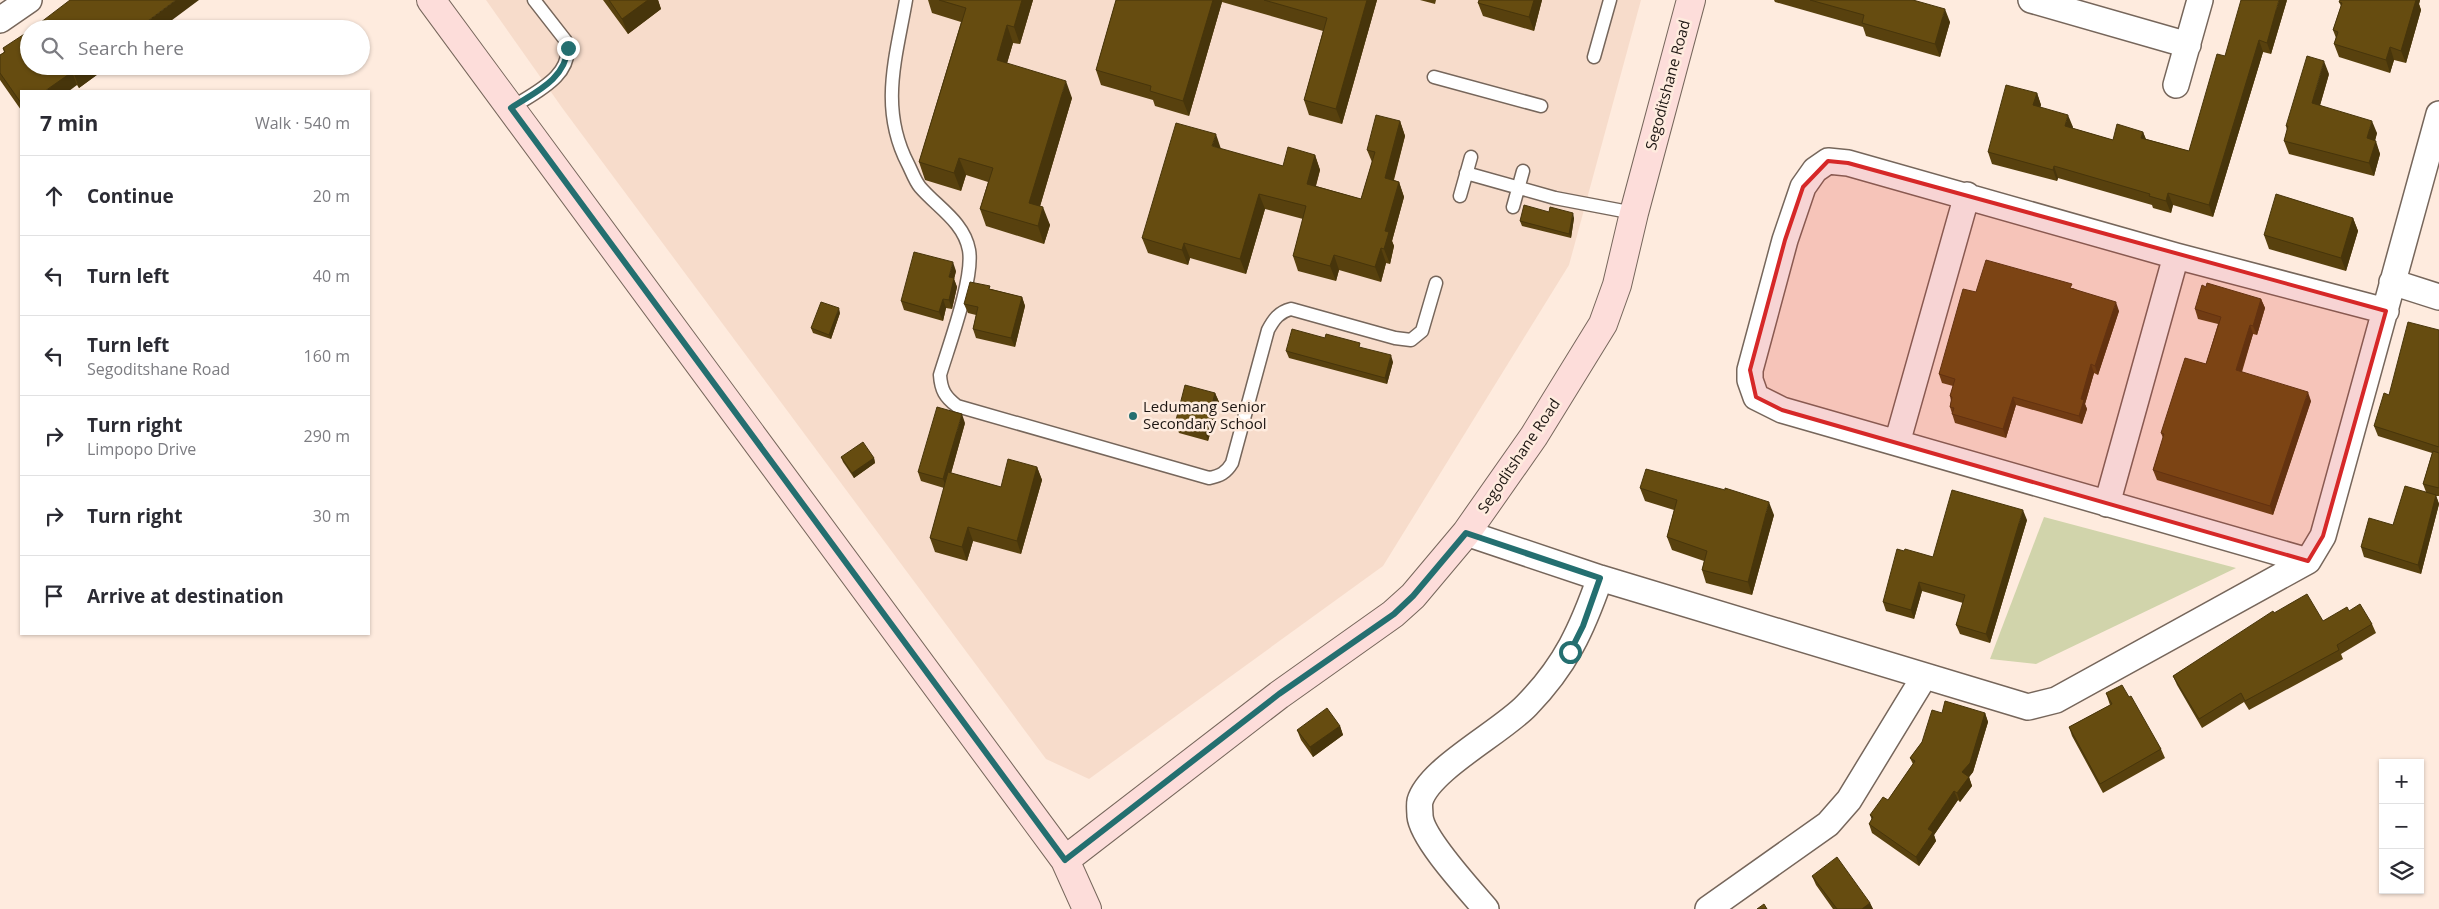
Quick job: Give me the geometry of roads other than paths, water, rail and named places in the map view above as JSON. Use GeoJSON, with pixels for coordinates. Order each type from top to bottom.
{"type":"FeatureCollection","features":[{"type":"Feature","properties":{"kind":"street"},"geometry":{"type":"LineString","coordinates":[[0,20],[29,0]]}},
{"type":"Feature","properties":{"kind":"street"},"geometry":{"type":"LineString","coordinates":[[431,0],[1065,860],[1087,909]]}},
{"type":"Feature","properties":{"kind":"street","name":"Segoditshane Road"},"geometry":{"type":"LineString","coordinates":[[1065,860],[1279,694],[1394,614],[1418,590],[1466,533],[1534,436],[1604,324],[1617,285],[1691,0]]}},
{"type":"Feature","properties":{"kind":"street"},"geometry":{"type":"LineString","coordinates":[[2031,0],[2069,5],[2188,45]]}},
{"type":"Feature","properties":{"kind":"street"},"geometry":{"type":"LineString","coordinates":[[2176,85],[2200,0]]}},
{"type":"Feature","properties":{"kind":"street"},"geometry":{"type":"LineString","coordinates":[[1466,533],[1600,578],[2028,707],[2056,700],[2308,562],[2324,536],[2439,114]]}},
{"type":"Feature","properties":{"kind":"street"},"geometry":{"type":"LineString","coordinates":[[2308,562],[1782,410],[1756,397],[1750,380],[1750,370],[1785,240],[1803,187],[1816,170],[1828,161],[1848,163],[1967,195],[2176,256],[2386,311]]}},
{"type":"Feature","properties":{"kind":"street"},"geometry":{"type":"LineString","coordinates":[[1897,443],[1967,195]]}},
{"type":"Feature","properties":{"kind":"street"},"geometry":{"type":"LineString","coordinates":[[2107,504],[2176,256]]}},
{"type":"Feature","properties":{"kind":"street"},"geometry":{"type":"LineString","coordinates":[[2392,282],[2439,297]]}},
{"type":"Feature","properties":{"kind":"street"},"geometry":{"type":"LineString","coordinates":[[1486,909],[1426,834],[1420,818],[1420,801],[1433,779],[1526,707],[1552,676],[1570,652],[1583,626],[1600,578]]}},
{"type":"Feature","properties":{"kind":"street"},"geometry":{"type":"LineString","coordinates":[[1708,909],[1828,824],[1849,800],[1924,677]]}},
{"type":"Feature","properties":{"kind":"lane"},"geometry":{"type":"LineString","coordinates":[[511,108],[558,76],[567,59],[568,48],[566,41],[534,0]]}},
{"type":"Feature","properties":{"kind":"lane"},"geometry":{"type":"LineString","coordinates":[[906,0],[890,91],[894,126],[904,156],[919,186],[958,225],[969,249],[968,277],[940,375],[941,388],[948,400],[957,406],[1209,478],[1216,477],[1223,474],[1232,463],[1268,330],[1274,319],[1282,312],[1292,309],[1396,338],[1411,340],[1422,331],[1436,283]]}},
{"type":"Feature","properties":{"kind":"lane"},"geometry":{"type":"LineString","coordinates":[[1594,57],[1610,0]]}},
{"type":"Feature","properties":{"kind":"lane"},"geometry":{"type":"LineString","coordinates":[[1434,77],[1541,106]]}},
{"type":"Feature","properties":{"kind":"lane"},"geometry":{"type":"LineString","coordinates":[[1460,196],[1471,156]]}},
{"type":"Feature","properties":{"kind":"lane"},"geometry":{"type":"LineString","coordinates":[[1513,207],[1523,171]]}},
{"type":"Feature","properties":{"kind":"lane"},"geometry":{"type":"LineString","coordinates":[[1466,173],[1555,198],[1634,214]]}},
{"type":"Feature","properties":{"kind":"place","name":"Ledumang Senior Secondary School"},"geometry":{"type":"Point","coordinates":[1133,416]}}]}
